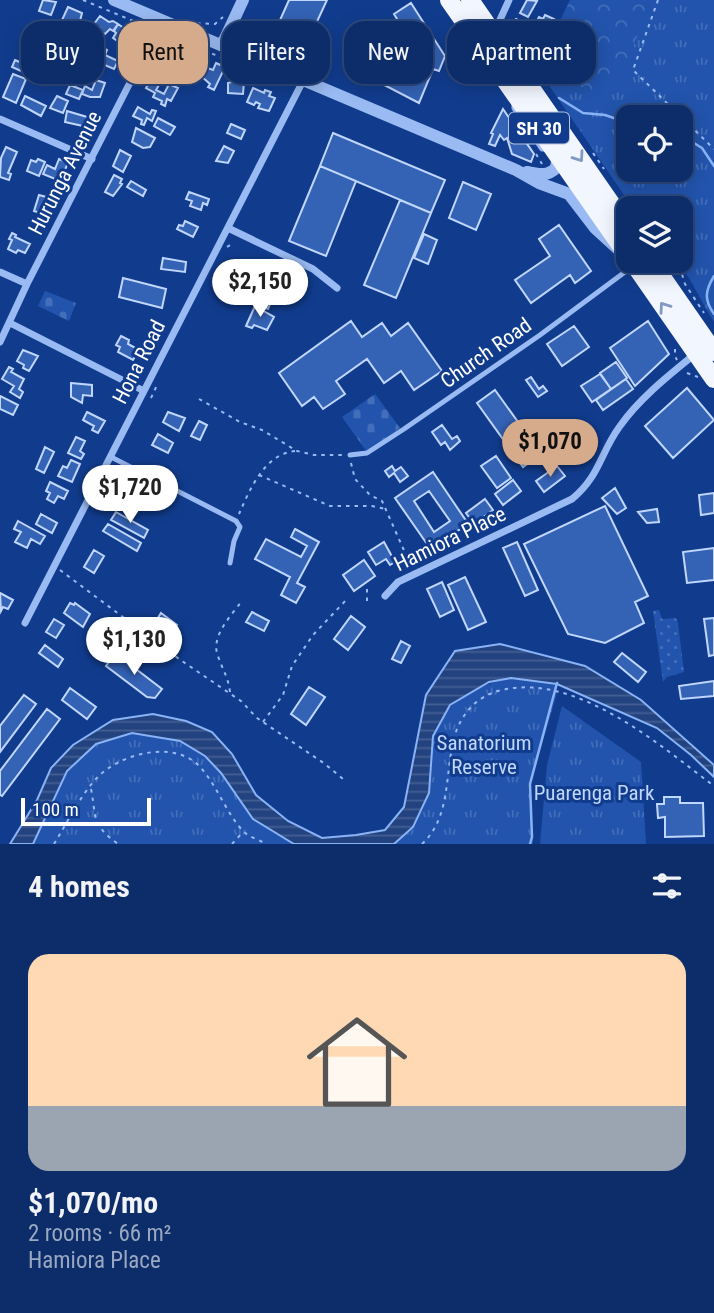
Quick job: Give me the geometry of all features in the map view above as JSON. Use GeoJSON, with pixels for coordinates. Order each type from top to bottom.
{"type":"FeatureCollection","features":[{"type":"Feature","properties":{"kind":"highway","name":"SH 30"},"geometry":{"type":"LineString","coordinates":[[449,0],[616,234]]}},
{"type":"Feature","properties":{"kind":"highway","name":"SH 30"},"geometry":{"type":"LineString","coordinates":[[470,0],[484,21]]}},
{"type":"Feature","properties":{"kind":"highway","name":"SH 30"},"geometry":{"type":"LineString","coordinates":[[528,84],[616,211]]}},
{"type":"Feature","properties":{"kind":"highway","name":"SH 30"},"geometry":{"type":"LineString","coordinates":[[645,273],[706,350],[714,379]]}},
{"type":"Feature","properties":{"kind":"street"},"geometry":{"type":"LineString","coordinates":[[114,0],[222,45]]}},
{"type":"Feature","properties":{"kind":"street"},"geometry":{"type":"LineString","coordinates":[[233,21],[243,0]]}},
{"type":"Feature","properties":{"kind":"street"},"geometry":{"type":"LineString","coordinates":[[499,21],[509,0]]}},
{"type":"Feature","properties":{"kind":"street","name":"Hurunga Avenue"},"geometry":{"type":"LineString","coordinates":[[0,342],[162,20]]}},
{"type":"Feature","properties":{"kind":"street","name":"Hona Road"},"geometry":{"type":"LineString","coordinates":[[25,623],[301,84]]}},
{"type":"Feature","properties":{"kind":"street"},"geometry":{"type":"LineString","coordinates":[[316,84],[569,194],[603,236],[616,246]]}},
{"type":"Feature","properties":{"kind":"street"},"geometry":{"type":"LineString","coordinates":[[0,119],[92,159]]}},
{"type":"Feature","properties":{"kind":"street"},"geometry":{"type":"LineString","coordinates":[[516,170],[540,175],[550,173],[556,168],[556,152]]}},
{"type":"Feature","properties":{"kind":"street"},"geometry":{"type":"LineString","coordinates":[[228,228],[313,269],[337,288]]}},
{"type":"Feature","properties":{"kind":"street"},"geometry":{"type":"LineString","coordinates":[[0,272],[27,284]]}},
{"type":"Feature","properties":{"kind":"street"},"geometry":{"type":"LineString","coordinates":[[9,323],[144,391]]}},
{"type":"Feature","properties":{"kind":"street","name":"Hamiora Place"},"geometry":{"type":"LineString","coordinates":[[385,596],[398,582],[572,499],[593,479],[608,445],[632,411],[655,387],[706,350]]}},
{"type":"Feature","properties":{"kind":"lane","name":"Church Road"},"geometry":{"type":"LineString","coordinates":[[350,455],[367,453],[425,415],[540,335],[619,273]]}},
{"type":"Feature","properties":{"kind":"lane"},"geometry":{"type":"LineString","coordinates":[[111,457],[236,521],[240,527],[230,563]]}},
{"type":"Feature","properties":{"kind":"path"},"geometry":{"type":"LineString","coordinates":[[83,0],[134,21]]}},
{"type":"Feature","properties":{"kind":"path"},"geometry":{"type":"LineString","coordinates":[[658,0],[632,70],[714,149]]}},
{"type":"Feature","properties":{"kind":"path"},"geometry":{"type":"LineString","coordinates":[[208,24],[215,24],[223,18],[227,9]]}},
{"type":"Feature","properties":{"kind":"path"},"geometry":{"type":"LineString","coordinates":[[682,273],[685,284],[704,313]]}},
{"type":"Feature","properties":{"kind":"path"},"geometry":{"type":"LineString","coordinates":[[200,399],[240,422],[262,430],[297,452]]}},
{"type":"Feature","properties":{"kind":"path"},"geometry":{"type":"LineString","coordinates":[[236,521],[259,474],[273,460],[288,452],[350,455],[355,479],[370,495],[382,501],[404,555],[416,573]]}},
{"type":"Feature","properties":{"kind":"path"},"geometry":{"type":"LineString","coordinates":[[259,474],[330,506],[372,506],[386,509]]}},
{"type":"Feature","properties":{"kind":"path"},"geometry":{"type":"LineString","coordinates":[[54,566],[343,779]]}},
{"type":"Feature","properties":{"kind":"path"},"geometry":{"type":"LineString","coordinates":[[367,589],[367,605]]}},
{"type":"Feature","properties":{"kind":"path"},"geometry":{"type":"LineString","coordinates":[[263,722],[282,695],[292,666],[313,635],[348,598]]}},
{"type":"Feature","properties":{"kind":"path"},"geometry":{"type":"LineString","coordinates":[[230,694],[228,675],[216,654],[217,643],[228,618],[241,602]]}},
{"type":"Feature","properties":{"kind":"path"},"geometry":{"type":"LineString","coordinates":[[422,844],[432,835],[441,818],[456,732],[463,718],[476,701],[486,694],[512,687],[555,692],[609,712],[650,738],[714,786]]}},
{"type":"Feature","properties":{"kind":"path"},"geometry":{"type":"LineString","coordinates":[[54,844],[90,786],[105,769],[149,751],[186,757],[200,766],[244,831],[267,844]]}},
{"type":"Feature","properties":{"kind":"path"},"geometry":{"type":"LineString","coordinates":[[90,786],[93,816],[102,832],[118,844]]}},
{"type":"Feature","properties":{"kind":"path"},"geometry":{"type":"LineString","coordinates":[[232,844],[244,831]]}},
{"type":"Feature","properties":{"kind":"green space"},"geometry":{"type":"Polygon","coordinates":[[[570,0],[714,0],[605,105],[566,84],[596,84],[596,21],[560,21],[570,0]]]}},
{"type":"Feature","properties":{"kind":"green space"},"geometry":{"type":"Polygon","coordinates":[[[654,0],[714,0],[714,322],[686,273],[693,273],[693,196],[625,196],[548,84],[574,84],[600,95],[619,78],[654,0]]]}},
{"type":"Feature","properties":{"kind":"green space"},"geometry":{"type":"Polygon","coordinates":[[[45,291],[76,303],[69,321],[38,306],[45,291]]]}},
{"type":"Feature","properties":{"kind":"green space"},"geometry":{"type":"Polygon","coordinates":[[[375,394],[400,428],[367,452],[342,417],[375,394]]]}},
{"type":"Feature","properties":{"kind":"green space"},"geometry":{"type":"Polygon","coordinates":[[[659,610],[662,619],[676,618],[684,672],[667,677],[663,682],[653,611],[659,610]]]}},
{"type":"Feature","properties":{"kind":"green space","name":"Sanatorium Reserve"},"geometry":{"type":"Polygon","coordinates":[[[511,678],[557,684],[556,697],[530,784],[533,844],[394,844],[424,807],[430,784],[433,737],[444,714],[475,690],[511,678]]]}},
{"type":"Feature","properties":{"kind":"green space","name":"Puarenga Park"},"geometry":{"type":"Polygon","coordinates":[[[562,706],[641,762],[646,844],[540,844],[547,765],[562,706]]]}},
{"type":"Feature","properties":{"kind":"green space"},"geometry":{"type":"Polygon","coordinates":[[[132,733],[180,741],[205,756],[221,773],[253,819],[294,844],[33,844],[67,771],[96,744],[132,733]]]}},
{"type":"Feature","properties":{"kind":"shaded area"},"geometry":{"type":"Polygon","coordinates":[[[500,644],[585,666],[641,700],[714,765],[714,777],[657,728],[557,684],[511,678],[489,682],[450,705],[433,736],[429,793],[413,827],[394,844],[294,844],[253,819],[221,773],[205,756],[180,741],[132,733],[96,744],[67,771],[33,844],[10,844],[37,800],[51,768],[73,745],[113,720],[153,714],[186,721],[212,732],[232,754],[256,795],[288,821],[322,838],[385,830],[404,807],[426,695],[455,651],[500,644]]]}},
{"type":"Feature","properties":{"kind":"building"},"geometry":{"type":"Polygon","coordinates":[[[43,0],[56,2],[51,15],[39,11],[43,0]]]}},
{"type":"Feature","properties":{"kind":"building"},"geometry":{"type":"Polygon","coordinates":[[[289,0],[327,0],[317,21],[280,21],[289,0]]]}},
{"type":"Feature","properties":{"kind":"building"},"geometry":{"type":"Polygon","coordinates":[[[527,0],[537,1],[528,17],[520,13],[527,0]]]}},
{"type":"Feature","properties":{"kind":"building"},"geometry":{"type":"Polygon","coordinates":[[[411,3],[423,21],[394,21],[397,19],[394,14],[411,3]]]}},
{"type":"Feature","properties":{"kind":"building"},"geometry":{"type":"Polygon","coordinates":[[[68,7],[82,13],[80,21],[62,20],[68,7]]]}},
{"type":"Feature","properties":{"kind":"building"},"geometry":{"type":"Polygon","coordinates":[[[545,15],[554,19],[537,21],[539,17],[543,19],[545,15]]]}},
{"type":"Feature","properties":{"kind":"building"},"geometry":{"type":"Polygon","coordinates":[[[100,16],[118,24],[113,31],[110,29],[105,34],[104,21],[96,21],[100,16]]]}},
{"type":"Feature","properties":{"kind":"building"},"geometry":{"type":"Polygon","coordinates":[[[118,24],[118,41],[113,38],[116,33],[114,31],[118,24]]]}},
{"type":"Feature","properties":{"kind":"building"},"geometry":{"type":"Polygon","coordinates":[[[433,37],[445,56],[439,71],[433,69],[433,37]]]}},
{"type":"Feature","properties":{"kind":"building"},"geometry":{"type":"Polygon","coordinates":[[[104,48],[107,50],[105,55],[118,61],[114,69],[104,65],[104,48]]]}},
{"type":"Feature","properties":{"kind":"building"},"geometry":{"type":"Polygon","coordinates":[[[15,60],[21,63],[21,71],[12,67],[15,60]]]}},
{"type":"Feature","properties":{"kind":"building"},"geometry":{"type":"Polygon","coordinates":[[[216,63],[222,66],[222,73],[214,90],[208,87],[208,68],[213,70],[216,63]]]}},
{"type":"Feature","properties":{"kind":"building"},"geometry":{"type":"Polygon","coordinates":[[[13,74],[21,77],[21,84],[24,84],[16,103],[3,97],[13,74]]]}},
{"type":"Feature","properties":{"kind":"building"},"geometry":{"type":"Polygon","coordinates":[[[105,83],[100,97],[82,94],[85,86],[92,90],[94,84],[105,83]]]}},
{"type":"Feature","properties":{"kind":"building"},"geometry":{"type":"Polygon","coordinates":[[[148,84],[160,84],[156,90],[164,94],[169,84],[178,88],[171,101],[167,99],[165,106],[161,104],[162,101],[153,97],[155,93],[146,88],[148,84]]]}},
{"type":"Feature","properties":{"kind":"building"},"geometry":{"type":"Polygon","coordinates":[[[228,84],[244,84],[243,94],[228,93],[228,84]]]}},
{"type":"Feature","properties":{"kind":"building"},"geometry":{"type":"Polygon","coordinates":[[[382,84],[427,84],[419,103],[382,84]]]}},
{"type":"Feature","properties":{"kind":"building"},"geometry":{"type":"Polygon","coordinates":[[[70,85],[83,90],[79,99],[66,94],[70,85]]]}},
{"type":"Feature","properties":{"kind":"building"},"geometry":{"type":"Polygon","coordinates":[[[253,88],[264,93],[265,90],[271,92],[269,96],[275,98],[269,111],[258,108],[260,104],[256,102],[254,105],[247,102],[253,88]]]}},
{"type":"Feature","properties":{"kind":"building"},"geometry":{"type":"Polygon","coordinates":[[[25,96],[46,106],[41,116],[21,105],[25,96]]]}},
{"type":"Feature","properties":{"kind":"building"},"geometry":{"type":"Polygon","coordinates":[[[57,96],[68,101],[63,113],[50,108],[57,96]]]}},
{"type":"Feature","properties":{"kind":"building"},"geometry":{"type":"Polygon","coordinates":[[[138,107],[150,114],[152,110],[156,111],[152,121],[147,118],[144,125],[141,124],[142,120],[133,116],[138,107]]]}},
{"type":"Feature","properties":{"kind":"building"},"geometry":{"type":"Polygon","coordinates":[[[503,109],[534,154],[531,162],[512,154],[507,138],[504,140],[500,135],[495,146],[489,144],[493,134],[491,133],[503,109]]]}},
{"type":"Feature","properties":{"kind":"building"},"geometry":{"type":"Polygon","coordinates":[[[67,111],[87,117],[83,126],[65,122],[67,111]]]}},
{"type":"Feature","properties":{"kind":"building"},"geometry":{"type":"Polygon","coordinates":[[[158,118],[175,127],[170,135],[154,126],[158,118]]]}},
{"type":"Feature","properties":{"kind":"building"},"geometry":{"type":"Polygon","coordinates":[[[231,124],[245,130],[241,139],[227,133],[231,124]]]}},
{"type":"Feature","properties":{"kind":"building"},"geometry":{"type":"Polygon","coordinates":[[[136,128],[155,138],[150,147],[143,148],[132,142],[136,128]]]}},
{"type":"Feature","properties":{"kind":"building"},"geometry":{"type":"Polygon","coordinates":[[[333,133],[445,180],[431,213],[320,166],[333,133]]]}},
{"type":"Feature","properties":{"kind":"building"},"geometry":{"type":"Polygon","coordinates":[[[224,146],[234,151],[228,163],[216,161],[224,146]]]}},
{"type":"Feature","properties":{"kind":"building"},"geometry":{"type":"Polygon","coordinates":[[[6,147],[17,152],[8,173],[11,174],[9,180],[0,177],[1,158],[6,147]]]}},
{"type":"Feature","properties":{"kind":"building"},"geometry":{"type":"Polygon","coordinates":[[[120,150],[131,156],[123,172],[113,166],[120,150]]]}},
{"type":"Feature","properties":{"kind":"building"},"geometry":{"type":"Polygon","coordinates":[[[38,159],[45,162],[39,176],[27,171],[31,160],[36,162],[38,159]]]}},
{"type":"Feature","properties":{"kind":"building"},"geometry":{"type":"Polygon","coordinates":[[[59,159],[68,163],[60,181],[43,174],[47,165],[55,169],[59,159]]]}},
{"type":"Feature","properties":{"kind":"building"},"geometry":{"type":"Polygon","coordinates":[[[320,166],[356,181],[326,256],[289,241],[320,166]]]}},
{"type":"Feature","properties":{"kind":"building"},"geometry":{"type":"Polygon","coordinates":[[[114,175],[122,179],[122,184],[113,196],[105,192],[114,175]]]}},
{"type":"Feature","properties":{"kind":"building"},"geometry":{"type":"Polygon","coordinates":[[[131,181],[146,190],[143,196],[127,187],[131,181]]]}},
{"type":"Feature","properties":{"kind":"building"},"geometry":{"type":"Polygon","coordinates":[[[463,182],[491,194],[476,230],[449,218],[463,182]]]}},
{"type":"Feature","properties":{"kind":"building"},"geometry":{"type":"Polygon","coordinates":[[[189,192],[209,199],[207,205],[203,203],[201,210],[190,206],[192,201],[186,199],[189,192]]]}},
{"type":"Feature","properties":{"kind":"building"},"geometry":{"type":"Polygon","coordinates":[[[39,195],[50,198],[44,214],[34,211],[39,195]]]}},
{"type":"Feature","properties":{"kind":"building"},"geometry":{"type":"Polygon","coordinates":[[[400,200],[431,213],[396,298],[364,285],[400,200]]]}},
{"type":"Feature","properties":{"kind":"building"},"geometry":{"type":"Polygon","coordinates":[[[185,221],[198,227],[193,237],[177,229],[179,225],[183,226],[185,221]]]}},
{"type":"Feature","properties":{"kind":"building"},"geometry":{"type":"Polygon","coordinates":[[[559,225],[591,271],[575,283],[570,275],[531,303],[515,280],[550,256],[539,239],[559,225]]]}},
{"type":"Feature","properties":{"kind":"building"},"geometry":{"type":"Polygon","coordinates":[[[12,233],[30,244],[25,253],[8,249],[12,233]]]}},
{"type":"Feature","properties":{"kind":"building"},"geometry":{"type":"Polygon","coordinates":[[[424,234],[437,240],[428,264],[414,258],[424,234]]]}},
{"type":"Feature","properties":{"kind":"building"},"geometry":{"type":"Polygon","coordinates":[[[163,258],[186,262],[185,272],[161,269],[163,258]]]}},
{"type":"Feature","properties":{"kind":"building"},"geometry":{"type":"Polygon","coordinates":[[[123,278],[166,289],[162,308],[119,297],[123,278]]]}},
{"type":"Feature","properties":{"kind":"building"},"geometry":{"type":"Polygon","coordinates":[[[265,283],[277,288],[268,309],[256,304],[265,283]]]}},
{"type":"Feature","properties":{"kind":"building"},"geometry":{"type":"Polygon","coordinates":[[[255,306],[274,317],[267,330],[254,325],[252,328],[246,326],[255,306]]]}},
{"type":"Feature","properties":{"kind":"building"},"geometry":{"type":"Polygon","coordinates":[[[351,321],[362,337],[382,323],[391,336],[408,323],[442,371],[414,390],[401,371],[384,383],[367,359],[336,381],[345,394],[323,409],[314,397],[302,406],[279,373],[351,321]]]}},
{"type":"Feature","properties":{"kind":"building"},"geometry":{"type":"Polygon","coordinates":[[[648,321],[669,354],[635,386],[610,348],[648,321]]]}},
{"type":"Feature","properties":{"kind":"building"},"geometry":{"type":"Polygon","coordinates":[[[574,326],[589,347],[562,366],[547,344],[574,326]]]}},
{"type":"Feature","properties":{"kind":"building"},"geometry":{"type":"Polygon","coordinates":[[[121,336],[139,350],[133,360],[118,352],[120,347],[116,345],[121,336]]]}},
{"type":"Feature","properties":{"kind":"building"},"geometry":{"type":"Polygon","coordinates":[[[23,350],[38,356],[29,371],[17,361],[23,350]]]}},
{"type":"Feature","properties":{"kind":"building"},"geometry":{"type":"Polygon","coordinates":[[[616,362],[627,378],[611,389],[600,373],[616,362]]]}},
{"type":"Feature","properties":{"kind":"building"},"geometry":{"type":"Polygon","coordinates":[[[9,367],[13,369],[11,372],[24,379],[19,389],[23,392],[20,398],[10,392],[14,386],[2,379],[9,367]]]}},
{"type":"Feature","properties":{"kind":"building"},"geometry":{"type":"Polygon","coordinates":[[[600,374],[611,389],[592,402],[581,386],[600,374]]]}},
{"type":"Feature","properties":{"kind":"building"},"geometry":{"type":"Polygon","coordinates":[[[531,377],[539,389],[543,386],[547,391],[538,397],[526,380],[531,377]]]}},
{"type":"Feature","properties":{"kind":"building"},"geometry":{"type":"Polygon","coordinates":[[[626,379],[633,389],[603,410],[596,400],[626,379]]]}},
{"type":"Feature","properties":{"kind":"building"},"geometry":{"type":"Polygon","coordinates":[[[71,383],[92,385],[92,396],[83,395],[82,403],[71,397],[71,383]]]}},
{"type":"Feature","properties":{"kind":"building"},"geometry":{"type":"Polygon","coordinates":[[[687,388],[714,420],[673,458],[645,426],[687,388]]]}},
{"type":"Feature","properties":{"kind":"building"},"geometry":{"type":"Polygon","coordinates":[[[495,390],[541,454],[523,467],[477,403],[495,390]]]}},
{"type":"Feature","properties":{"kind":"building"},"geometry":{"type":"Polygon","coordinates":[[[0,396],[18,405],[13,415],[0,409],[0,396]]]}},
{"type":"Feature","properties":{"kind":"building"},"geometry":{"type":"Polygon","coordinates":[[[87,412],[105,421],[98,433],[92,430],[94,426],[83,420],[87,412]]]}},
{"type":"Feature","properties":{"kind":"building"},"geometry":{"type":"Polygon","coordinates":[[[168,412],[185,418],[179,431],[163,422],[168,412]]]}},
{"type":"Feature","properties":{"kind":"building"},"geometry":{"type":"Polygon","coordinates":[[[199,421],[207,425],[200,440],[191,436],[199,421]]]}},
{"type":"Feature","properties":{"kind":"building"},"geometry":{"type":"Polygon","coordinates":[[[442,425],[452,439],[457,436],[460,441],[450,450],[445,442],[441,445],[432,432],[442,425]]]}},
{"type":"Feature","properties":{"kind":"building"},"geometry":{"type":"Polygon","coordinates":[[[158,434],[173,443],[168,453],[152,445],[158,434]]]}},
{"type":"Feature","properties":{"kind":"building"},"geometry":{"type":"Polygon","coordinates":[[[76,437],[85,441],[80,451],[84,454],[81,459],[68,453],[76,437]]]}},
{"type":"Feature","properties":{"kind":"building"},"geometry":{"type":"Polygon","coordinates":[[[45,447],[54,452],[44,473],[36,469],[45,447]]]}},
{"type":"Feature","properties":{"kind":"building"},"geometry":{"type":"Polygon","coordinates":[[[496,456],[511,478],[497,488],[481,466],[496,456]]]}},
{"type":"Feature","properties":{"kind":"building"},"geometry":{"type":"Polygon","coordinates":[[[71,460],[80,464],[72,482],[58,476],[63,466],[67,468],[71,460]]]}},
{"type":"Feature","properties":{"kind":"building"},"geometry":{"type":"Polygon","coordinates":[[[392,466],[395,471],[401,467],[408,476],[400,482],[394,473],[389,477],[385,471],[392,466]]]}},
{"type":"Feature","properties":{"kind":"building"},"geometry":{"type":"Polygon","coordinates":[[[557,466],[565,476],[544,492],[536,481],[557,466]]]}},
{"type":"Feature","properties":{"kind":"building"},"geometry":{"type":"Polygon","coordinates":[[[433,472],[469,525],[430,545],[427,544],[395,498],[433,472]],[[429,491],[414,501],[434,532],[450,521],[429,491]]]}},
{"type":"Feature","properties":{"kind":"building"},"geometry":{"type":"Polygon","coordinates":[[[513,480],[521,491],[503,505],[495,494],[513,480]]]}},
{"type":"Feature","properties":{"kind":"building"},"geometry":{"type":"Polygon","coordinates":[[[50,482],[68,491],[64,499],[58,496],[54,503],[47,499],[50,493],[46,491],[50,482]]]}},
{"type":"Feature","properties":{"kind":"building"},"geometry":{"type":"Polygon","coordinates":[[[615,488],[626,508],[617,514],[602,498],[615,488]]]}},
{"type":"Feature","properties":{"kind":"building"},"geometry":{"type":"Polygon","coordinates":[[[714,493],[714,513],[701,515],[699,495],[714,493]]]}},
{"type":"Feature","properties":{"kind":"building"},"geometry":{"type":"Polygon","coordinates":[[[485,499],[493,510],[474,524],[466,513],[485,499]]]}},
{"type":"Feature","properties":{"kind":"building"},"geometry":{"type":"Polygon","coordinates":[[[605,506],[648,596],[635,602],[644,623],[605,643],[568,634],[524,544],[605,506]]]}},
{"type":"Feature","properties":{"kind":"building"},"geometry":{"type":"Polygon","coordinates":[[[657,509],[659,522],[647,523],[638,512],[657,509]]]}},
{"type":"Feature","properties":{"kind":"building"},"geometry":{"type":"Polygon","coordinates":[[[116,512],[148,530],[144,538],[111,520],[116,512]]]}},
{"type":"Feature","properties":{"kind":"building"},"geometry":{"type":"Polygon","coordinates":[[[41,514],[57,523],[52,533],[36,524],[41,514]]]}},
{"type":"Feature","properties":{"kind":"building"},"geometry":{"type":"Polygon","coordinates":[[[18,521],[45,536],[40,544],[31,539],[27,548],[15,542],[21,532],[14,529],[18,521]]]}},
{"type":"Feature","properties":{"kind":"building"},"geometry":{"type":"Polygon","coordinates":[[[108,524],[141,543],[137,551],[103,531],[108,524]]]}},
{"type":"Feature","properties":{"kind":"building"},"geometry":{"type":"Polygon","coordinates":[[[295,529],[319,542],[297,583],[305,587],[296,603],[281,595],[290,577],[255,559],[266,539],[301,557],[307,546],[291,537],[295,529]]]}},
{"type":"Feature","properties":{"kind":"building"},"geometry":{"type":"Polygon","coordinates":[[[384,542],[395,562],[390,565],[386,559],[376,565],[368,552],[384,542]]]}},
{"type":"Feature","properties":{"kind":"building"},"geometry":{"type":"Polygon","coordinates":[[[517,542],[538,590],[525,596],[503,548],[517,542]]]}},
{"type":"Feature","properties":{"kind":"building"},"geometry":{"type":"Polygon","coordinates":[[[714,548],[714,580],[687,583],[683,552],[714,548]]]}},
{"type":"Feature","properties":{"kind":"building"},"geometry":{"type":"Polygon","coordinates":[[[94,550],[104,556],[94,573],[84,567],[94,550]]]}},
{"type":"Feature","properties":{"kind":"building"},"geometry":{"type":"Polygon","coordinates":[[[364,560],[375,576],[354,591],[343,575],[364,560]]]}},
{"type":"Feature","properties":{"kind":"building"},"geometry":{"type":"Polygon","coordinates":[[[465,577],[486,622],[468,630],[448,585],[465,577]]]}},
{"type":"Feature","properties":{"kind":"building"},"geometry":{"type":"Polygon","coordinates":[[[442,582],[454,610],[440,617],[427,589],[442,582]]]}},
{"type":"Feature","properties":{"kind":"building"},"geometry":{"type":"Polygon","coordinates":[[[0,593],[13,600],[8,609],[3,607],[1,611],[0,593]]]}},
{"type":"Feature","properties":{"kind":"building"},"geometry":{"type":"Polygon","coordinates":[[[70,603],[75,603],[90,614],[83,627],[64,613],[70,603]]]}},
{"type":"Feature","properties":{"kind":"building"},"geometry":{"type":"Polygon","coordinates":[[[252,612],[269,621],[264,631],[246,622],[252,612]]]}},
{"type":"Feature","properties":{"kind":"building"},"geometry":{"type":"Polygon","coordinates":[[[161,613],[177,625],[171,633],[156,621],[161,613]]]}},
{"type":"Feature","properties":{"kind":"building"},"geometry":{"type":"Polygon","coordinates":[[[351,616],[365,627],[348,650],[334,639],[351,616]]]}},
{"type":"Feature","properties":{"kind":"building"},"geometry":{"type":"Polygon","coordinates":[[[714,618],[714,655],[709,656],[704,619],[714,618]]]}},
{"type":"Feature","properties":{"kind":"building"},"geometry":{"type":"Polygon","coordinates":[[[54,619],[64,625],[56,638],[46,632],[54,619]]]}},
{"type":"Feature","properties":{"kind":"building"},"geometry":{"type":"Polygon","coordinates":[[[401,641],[410,646],[401,663],[392,659],[401,641]]]}},
{"type":"Feature","properties":{"kind":"building"},"geometry":{"type":"Polygon","coordinates":[[[45,645],[63,659],[58,667],[39,653],[45,645]]]}},
{"type":"Feature","properties":{"kind":"building"},"geometry":{"type":"Polygon","coordinates":[[[115,653],[162,689],[155,698],[147,697],[106,666],[115,653]]]}},
{"type":"Feature","properties":{"kind":"building"},"geometry":{"type":"Polygon","coordinates":[[[622,653],[646,672],[638,682],[614,662],[622,653]]]}},
{"type":"Feature","properties":{"kind":"building"},"geometry":{"type":"Polygon","coordinates":[[[714,681],[714,696],[681,699],[679,686],[714,681]]]}},
{"type":"Feature","properties":{"kind":"building"},"geometry":{"type":"Polygon","coordinates":[[[309,687],[325,697],[306,725],[291,714],[309,687]]]}},
{"type":"Feature","properties":{"kind":"building"},"geometry":{"type":"Polygon","coordinates":[[[70,688],[96,707],[87,719],[62,700],[70,688]]]}},
{"type":"Feature","properties":{"kind":"building"},"geometry":{"type":"Polygon","coordinates":[[[24,695],[36,704],[0,752],[0,726],[24,695]]]}},
{"type":"Feature","properties":{"kind":"building"},"geometry":{"type":"Polygon","coordinates":[[[47,709],[60,719],[2,796],[0,795],[0,771],[47,709]]]}},
{"type":"Feature","properties":{"kind":"building"},"geometry":{"type":"Polygon","coordinates":[[[664,797],[680,797],[680,803],[703,803],[704,836],[665,837],[665,817],[658,818],[657,804],[664,804],[664,797]]]}},
{"type":"Feature","properties":{"kind":"waterway"},"geometry":{"type":"LineString","coordinates":[[559,98],[583,113],[616,119]]}},
{"type":"Feature","properties":{"kind":"waterway"},"geometry":{"type":"LineString","coordinates":[[693,142],[702,148],[714,166]]}},
{"type":"Feature","properties":{"kind":"waterway"},"geometry":{"type":"LineString","coordinates":[[714,276],[707,295],[714,314]]}},
{"type":"Feature","properties":{"kind":"waterway"},"geometry":{"type":"LineString","coordinates":[[530,844],[530,784],[557,683]]}}]}
